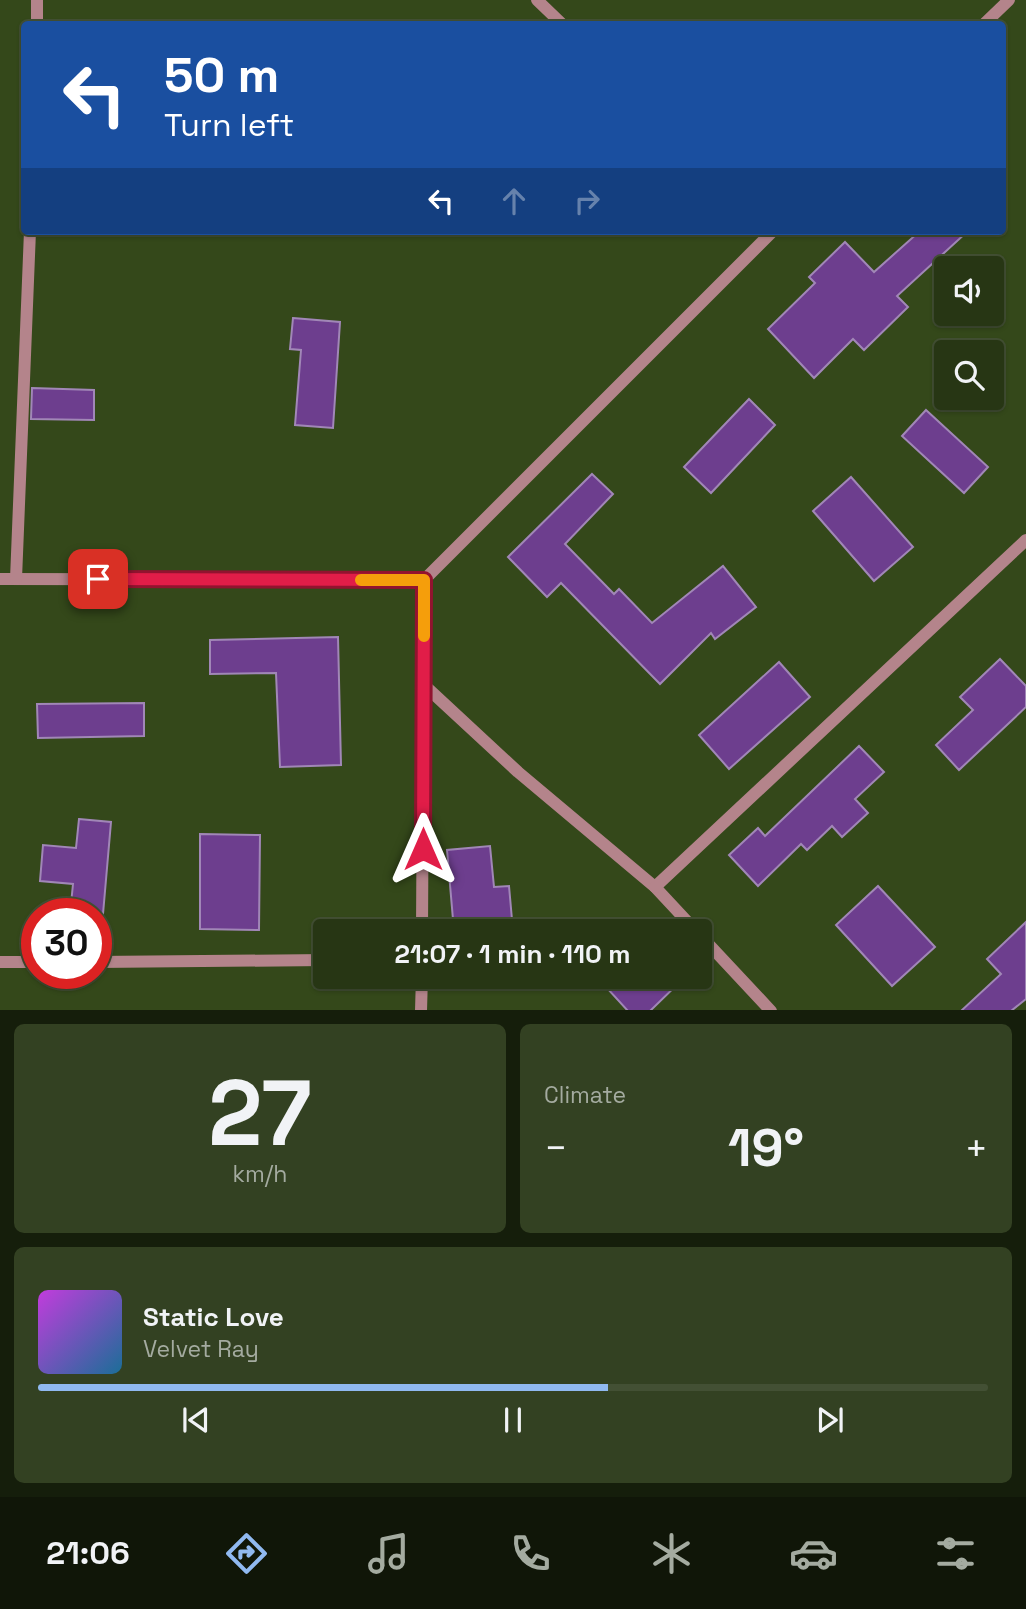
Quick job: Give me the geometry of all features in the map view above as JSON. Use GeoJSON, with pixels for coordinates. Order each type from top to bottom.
{"type":"FeatureCollection","features":[{"type":"Feature","properties":{"kind":"street"},"geometry":{"type":"LineString","coordinates":[[37,0],[37,21]]}},
{"type":"Feature","properties":{"kind":"street"},"geometry":{"type":"LineString","coordinates":[[537,0],[559,21]]}},
{"type":"Feature","properties":{"kind":"street"},"geometry":{"type":"LineString","coordinates":[[987,21],[1009,0]]}},
{"type":"Feature","properties":{"kind":"street"},"geometry":{"type":"LineString","coordinates":[[16,579],[30,235]]}},
{"type":"Feature","properties":{"kind":"street"},"geometry":{"type":"LineString","coordinates":[[422,919],[424,580],[765,235]]}},
{"type":"Feature","properties":{"kind":"street"},"geometry":{"type":"LineString","coordinates":[[655,887],[1026,540]]}},
{"type":"Feature","properties":{"kind":"street"},"geometry":{"type":"LineString","coordinates":[[0,579],[424,580]]}},
{"type":"Feature","properties":{"kind":"street"},"geometry":{"type":"LineString","coordinates":[[423,684],[517,772],[655,887],[685,919]]}},
{"type":"Feature","properties":{"kind":"street"},"geometry":{"type":"LineString","coordinates":[[712,948],[771,1010]]}},
{"type":"Feature","properties":{"kind":"street"},"geometry":{"type":"LineString","coordinates":[[112,962],[313,960]]}},
{"type":"Feature","properties":{"kind":"street"},"geometry":{"type":"LineString","coordinates":[[0,962],[21,962]]}},
{"type":"Feature","properties":{"kind":"street"},"geometry":{"type":"LineString","coordinates":[[421,1010],[422,989]]}},
{"type":"Feature","properties":{"kind":"building"},"geometry":{"type":"Polygon","coordinates":[[[916,235],[964,235],[941,256],[934,256],[934,262],[897,296],[908,307],[864,350],[853,339],[814,378],[768,329],[815,283],[809,277],[845,242],[874,272],[916,235]]]}},
{"type":"Feature","properties":{"kind":"building"},"geometry":{"type":"Polygon","coordinates":[[[293,318],[340,322],[333,428],[295,425],[301,350],[290,349],[293,318]]]}},
{"type":"Feature","properties":{"kind":"building"},"geometry":{"type":"Polygon","coordinates":[[[32,388],[94,390],[94,420],[31,419],[32,388]]]}},
{"type":"Feature","properties":{"kind":"building"},"geometry":{"type":"Polygon","coordinates":[[[749,399],[775,425],[711,493],[684,467],[749,399]]]}},
{"type":"Feature","properties":{"kind":"building"},"geometry":{"type":"Polygon","coordinates":[[[926,410],[988,467],[964,493],[902,436],[926,410]]]}},
{"type":"Feature","properties":{"kind":"building"},"geometry":{"type":"Polygon","coordinates":[[[592,474],[613,494],[565,544],[614,594],[619,589],[652,623],[723,566],[756,607],[715,639],[711,633],[660,684],[561,583],[547,597],[508,557],[592,474]]]}},
{"type":"Feature","properties":{"kind":"building"},"geometry":{"type":"Polygon","coordinates":[[[851,477],[913,547],[874,581],[813,511],[851,477]]]}},
{"type":"Feature","properties":{"kind":"building"},"geometry":{"type":"Polygon","coordinates":[[[338,637],[341,765],[280,767],[276,673],[210,674],[210,640],[338,637]]]}},
{"type":"Feature","properties":{"kind":"building"},"geometry":{"type":"Polygon","coordinates":[[[1000,659],[1026,686],[1026,707],[959,770],[936,745],[973,710],[960,697],[1000,659]]]}},
{"type":"Feature","properties":{"kind":"building"},"geometry":{"type":"Polygon","coordinates":[[[779,662],[810,697],[729,769],[699,735],[779,662]]]}},
{"type":"Feature","properties":{"kind":"building"},"geometry":{"type":"Polygon","coordinates":[[[144,703],[144,736],[38,738],[37,704],[144,703]]]}},
{"type":"Feature","properties":{"kind":"building"},"geometry":{"type":"Polygon","coordinates":[[[859,746],[884,772],[855,799],[868,813],[842,837],[832,826],[807,850],[801,844],[758,886],[729,855],[758,828],[765,836],[859,746]]]}},
{"type":"Feature","properties":{"kind":"building"},"geometry":{"type":"Polygon","coordinates":[[[79,819],[111,822],[104,898],[72,898],[73,884],[40,881],[43,845],[76,848],[79,819]]]}},
{"type":"Feature","properties":{"kind":"building"},"geometry":{"type":"Polygon","coordinates":[[[200,834],[260,835],[259,930],[200,929],[200,834]]]}},
{"type":"Feature","properties":{"kind":"building"},"geometry":{"type":"Polygon","coordinates":[[[490,846],[494,887],[509,886],[512,919],[453,919],[447,850],[490,846]]]}},
{"type":"Feature","properties":{"kind":"building"},"geometry":{"type":"Polygon","coordinates":[[[878,886],[935,947],[892,986],[836,925],[878,886]]]}},
{"type":"Feature","properties":{"kind":"building"},"geometry":{"type":"Polygon","coordinates":[[[1026,922],[1026,999],[1012,1010],[962,1010],[1001,974],[987,959],[1026,922]]]}},
{"type":"Feature","properties":{"kind":"building"},"geometry":{"type":"Polygon","coordinates":[[[608,989],[673,989],[651,1010],[627,1010],[608,989]]]}},
{"type":"Feature","properties":{"kind":"slow traffic"},"geometry":{"type":"LineString","coordinates":[[361,580],[424,580],[424,636]]}},
{"type":"Feature","properties":{"kind":"route"},"geometry":{"type":"LineString","coordinates":[[98,579],[424,580],[423,849]]}}]}
